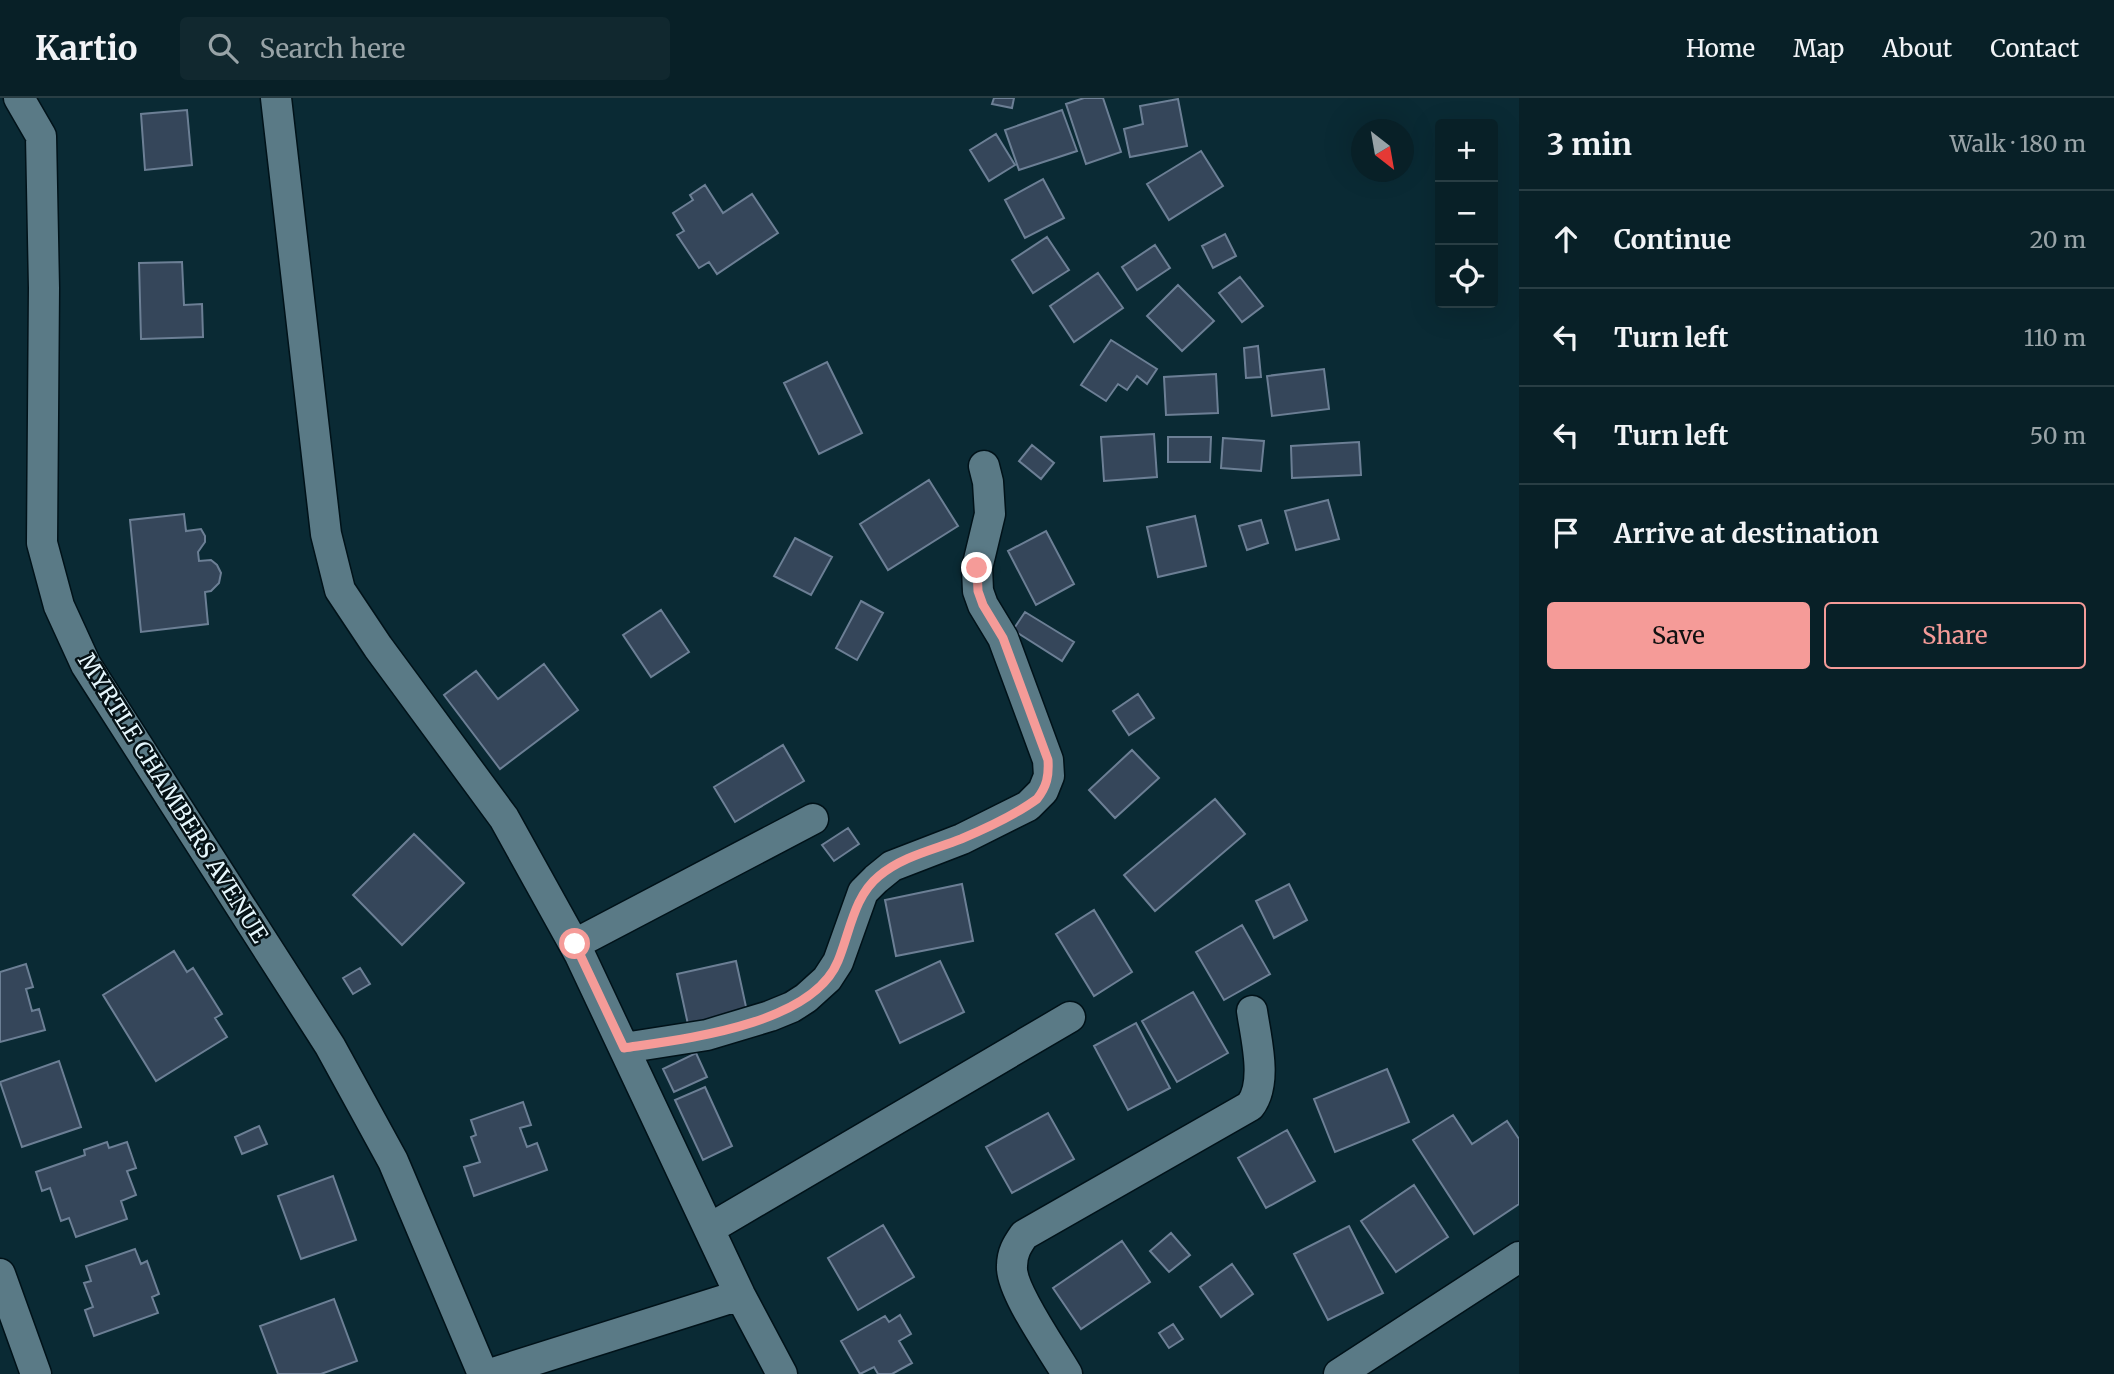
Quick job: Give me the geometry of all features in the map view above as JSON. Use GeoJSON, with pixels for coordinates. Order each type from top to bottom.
{"type":"FeatureCollection","features":[{"type":"Feature","properties":{"kind":"street","name":"MYRTLE CHAMBERS AVENUE"},"geometry":{"type":"LineString","coordinates":[[19,98],[41,136],[44,288],[42,544],[59,606],[86,665],[330,1046],[393,1161],[483,1374]]}},
{"type":"Feature","properties":{"kind":"street"},"geometry":{"type":"LineString","coordinates":[[276,98],[326,534],[340,590],[378,647],[505,818],[575,944],[740,1295],[782,1374]]}},
{"type":"Feature","properties":{"kind":"street"},"geometry":{"type":"LineString","coordinates":[[624,1048],[707,1035],[792,1007],[818,988],[838,962],[863,892],[876,878],[892,866],[962,839],[1017,811],[1037,799],[1043,791],[1049,776],[1048,760],[1003,638],[983,605],[978,591],[977,568],[990,514],[984,466]]}},
{"type":"Feature","properties":{"kind":"street"},"geometry":{"type":"LineString","coordinates":[[575,944],[813,819]]}},
{"type":"Feature","properties":{"kind":"street"},"geometry":{"type":"LineString","coordinates":[[1068,1374],[1016,1287],[1011,1269],[1014,1251],[1024,1235],[1250,1106],[1256,1099],[1260,1081],[1252,1011]]}},
{"type":"Feature","properties":{"kind":"street"},"geometry":{"type":"LineString","coordinates":[[709,1229],[1070,1017]]}},
{"type":"Feature","properties":{"kind":"street"},"geometry":{"type":"LineString","coordinates":[[1339,1374],[1519,1257]]}},
{"type":"Feature","properties":{"kind":"street"},"geometry":{"type":"LineString","coordinates":[[0,1275],[36,1374]]}},
{"type":"Feature","properties":{"kind":"street"},"geometry":{"type":"LineString","coordinates":[[490,1374],[740,1295]]}},
{"type":"Feature","properties":{"kind":"building"},"geometry":{"type":"Polygon","coordinates":[[[994,98],[1014,98],[1012,108],[992,104],[994,98]]]}},
{"type":"Feature","properties":{"kind":"building"},"geometry":{"type":"Polygon","coordinates":[[[1084,98],[1103,98],[1121,152],[1086,164],[1066,104],[1084,98]]]}},
{"type":"Feature","properties":{"kind":"building"},"geometry":{"type":"Polygon","coordinates":[[[1178,99],[1187,146],[1130,157],[1124,129],[1143,124],[1140,106],[1178,99]]]}},
{"type":"Feature","properties":{"kind":"building"},"geometry":{"type":"Polygon","coordinates":[[[187,110],[192,165],[145,170],[141,114],[187,110]]]}},
{"type":"Feature","properties":{"kind":"building"},"geometry":{"type":"Polygon","coordinates":[[[1062,110],[1077,151],[1019,170],[1005,130],[1062,110]]]}},
{"type":"Feature","properties":{"kind":"building"},"geometry":{"type":"Polygon","coordinates":[[[996,134],[1015,165],[989,181],[970,150],[996,134]]]}},
{"type":"Feature","properties":{"kind":"building"},"geometry":{"type":"Polygon","coordinates":[[[1201,151],[1223,186],[1169,220],[1147,184],[1201,151]]]}},
{"type":"Feature","properties":{"kind":"building"},"geometry":{"type":"Polygon","coordinates":[[[1043,179],[1064,218],[1025,238],[1005,200],[1043,179]]]}},
{"type":"Feature","properties":{"kind":"building"},"geometry":{"type":"Polygon","coordinates":[[[705,185],[723,213],[752,194],[778,233],[717,274],[709,262],[699,268],[677,235],[684,231],[673,213],[693,200],[690,195],[705,185]]]}},
{"type":"Feature","properties":{"kind":"building"},"geometry":{"type":"Polygon","coordinates":[[[1225,234],[1236,256],[1213,268],[1202,246],[1225,234]]]}},
{"type":"Feature","properties":{"kind":"building"},"geometry":{"type":"Polygon","coordinates":[[[1047,237],[1069,270],[1033,293],[1012,260],[1047,237]]]}},
{"type":"Feature","properties":{"kind":"building"},"geometry":{"type":"Polygon","coordinates":[[[1155,245],[1170,268],[1137,290],[1122,267],[1155,245]]]}},
{"type":"Feature","properties":{"kind":"building"},"geometry":{"type":"Polygon","coordinates":[[[182,262],[184,305],[202,304],[203,337],[141,339],[139,263],[182,262]]]}},
{"type":"Feature","properties":{"kind":"building"},"geometry":{"type":"Polygon","coordinates":[[[1098,273],[1123,308],[1074,342],[1050,306],[1098,273]]]}},
{"type":"Feature","properties":{"kind":"building"},"geometry":{"type":"Polygon","coordinates":[[[1240,277],[1263,306],[1242,322],[1219,293],[1240,277]]]}},
{"type":"Feature","properties":{"kind":"building"},"geometry":{"type":"Polygon","coordinates":[[[1178,285],[1214,321],[1182,351],[1147,316],[1178,285]]]}},
{"type":"Feature","properties":{"kind":"building"},"geometry":{"type":"Polygon","coordinates":[[[1111,340],[1157,369],[1147,384],[1137,376],[1127,390],[1118,384],[1106,401],[1081,385],[1111,340]]]}},
{"type":"Feature","properties":{"kind":"building"},"geometry":{"type":"Polygon","coordinates":[[[1258,346],[1261,377],[1246,378],[1244,348],[1258,346]]]}},
{"type":"Feature","properties":{"kind":"building"},"geometry":{"type":"Polygon","coordinates":[[[827,362],[862,433],[819,454],[784,383],[827,362]]]}},
{"type":"Feature","properties":{"kind":"building"},"geometry":{"type":"Polygon","coordinates":[[[1324,369],[1329,409],[1272,416],[1267,376],[1324,369]]]}},
{"type":"Feature","properties":{"kind":"building"},"geometry":{"type":"Polygon","coordinates":[[[1216,374],[1218,413],[1166,415],[1164,377],[1216,374]]]}},
{"type":"Feature","properties":{"kind":"building"},"geometry":{"type":"Polygon","coordinates":[[[1154,434],[1157,477],[1104,481],[1101,437],[1154,434]]]}},
{"type":"Feature","properties":{"kind":"building"},"geometry":{"type":"Polygon","coordinates":[[[1168,437],[1211,437],[1210,462],[1168,462],[1168,437]]]}},
{"type":"Feature","properties":{"kind":"building"},"geometry":{"type":"Polygon","coordinates":[[[1223,438],[1264,441],[1261,471],[1221,468],[1223,438]]]}},
{"type":"Feature","properties":{"kind":"building"},"geometry":{"type":"Polygon","coordinates":[[[1359,442],[1361,475],[1292,478],[1291,446],[1359,442]]]}},
{"type":"Feature","properties":{"kind":"building"},"geometry":{"type":"Polygon","coordinates":[[[1032,445],[1054,463],[1041,479],[1019,461],[1032,445]]]}},
{"type":"Feature","properties":{"kind":"building"},"geometry":{"type":"Polygon","coordinates":[[[929,480],[958,526],[888,570],[860,524],[929,480]]]}},
{"type":"Feature","properties":{"kind":"building"},"geometry":{"type":"Polygon","coordinates":[[[1328,500],[1339,539],[1296,550],[1285,511],[1328,500]]]}},
{"type":"Feature","properties":{"kind":"building"},"geometry":{"type":"Polygon","coordinates":[[[184,514],[186,531],[201,529],[205,536],[205,542],[198,552],[199,561],[211,560],[221,573],[219,583],[211,591],[205,592],[208,624],[141,632],[130,520],[184,514]]]}},
{"type":"Feature","properties":{"kind":"building"},"geometry":{"type":"Polygon","coordinates":[[[1195,516],[1206,566],[1158,577],[1147,527],[1195,516]]]}},
{"type":"Feature","properties":{"kind":"building"},"geometry":{"type":"Polygon","coordinates":[[[1261,520],[1268,543],[1247,550],[1239,526],[1261,520]]]}},
{"type":"Feature","properties":{"kind":"building"},"geometry":{"type":"Polygon","coordinates":[[[1046,531],[1074,584],[1036,605],[1008,551],[1046,531]]]}},
{"type":"Feature","properties":{"kind":"building"},"geometry":{"type":"Polygon","coordinates":[[[795,538],[832,557],[811,595],[774,576],[795,538]]]}},
{"type":"Feature","properties":{"kind":"building"},"geometry":{"type":"Polygon","coordinates":[[[861,601],[883,613],[857,660],[836,648],[861,601]]]}},
{"type":"Feature","properties":{"kind":"building"},"geometry":{"type":"Polygon","coordinates":[[[661,610],[689,652],[651,677],[623,635],[661,610]]]}},
{"type":"Feature","properties":{"kind":"building"},"geometry":{"type":"Polygon","coordinates":[[[1025,612],[1074,642],[1062,661],[1013,630],[1025,612]]]}},
{"type":"Feature","properties":{"kind":"building"},"geometry":{"type":"Polygon","coordinates":[[[544,664],[578,710],[500,769],[444,695],[476,671],[498,699],[544,664]]]}},
{"type":"Feature","properties":{"kind":"building"},"geometry":{"type":"Polygon","coordinates":[[[1138,694],[1154,718],[1129,735],[1113,711],[1138,694]]]}},
{"type":"Feature","properties":{"kind":"building"},"geometry":{"type":"Polygon","coordinates":[[[783,745],[804,781],[735,822],[714,787],[783,745]]]}},
{"type":"Feature","properties":{"kind":"building"},"geometry":{"type":"Polygon","coordinates":[[[1132,750],[1159,778],[1115,818],[1089,790],[1132,750]]]}},
{"type":"Feature","properties":{"kind":"building"},"geometry":{"type":"Polygon","coordinates":[[[1215,799],[1245,834],[1155,911],[1124,875],[1215,799]]]}},
{"type":"Feature","properties":{"kind":"building"},"geometry":{"type":"Polygon","coordinates":[[[848,828],[859,844],[834,861],[822,845],[848,828]]]}},
{"type":"Feature","properties":{"kind":"building"},"geometry":{"type":"Polygon","coordinates":[[[414,834],[464,883],[402,945],[353,895],[414,834]]]}},
{"type":"Feature","properties":{"kind":"building"},"geometry":{"type":"Polygon","coordinates":[[[962,884],[973,941],[896,956],[885,900],[962,884]]]}},
{"type":"Feature","properties":{"kind":"building"},"geometry":{"type":"Polygon","coordinates":[[[1289,884],[1307,920],[1274,938],[1256,901],[1289,884]]]}},
{"type":"Feature","properties":{"kind":"building"},"geometry":{"type":"Polygon","coordinates":[[[1094,910],[1132,972],[1094,996],[1056,934],[1094,910]]]}},
{"type":"Feature","properties":{"kind":"building"},"geometry":{"type":"Polygon","coordinates":[[[1242,925],[1270,974],[1224,1000],[1196,952],[1242,925]]]}},
{"type":"Feature","properties":{"kind":"building"},"geometry":{"type":"Polygon","coordinates":[[[174,951],[187,972],[193,968],[222,1014],[215,1018],[227,1037],[156,1081],[103,995],[174,951]]]}},
{"type":"Feature","properties":{"kind":"building"},"geometry":{"type":"Polygon","coordinates":[[[736,961],[748,1016],[689,1029],[677,974],[736,961]]]}},
{"type":"Feature","properties":{"kind":"building"},"geometry":{"type":"Polygon","coordinates":[[[940,961],[964,1012],[900,1043],[876,991],[940,961]]]}},
{"type":"Feature","properties":{"kind":"building"},"geometry":{"type":"Polygon","coordinates":[[[26,964],[33,987],[26,989],[32,1011],[39,1009],[45,1030],[0,1042],[0,972],[26,964]]]}},
{"type":"Feature","properties":{"kind":"building"},"geometry":{"type":"Polygon","coordinates":[[[360,968],[370,984],[353,994],[343,978],[360,968]]]}},
{"type":"Feature","properties":{"kind":"building"},"geometry":{"type":"Polygon","coordinates":[[[1193,992],[1228,1053],[1177,1082],[1142,1021],[1193,992]]]}},
{"type":"Feature","properties":{"kind":"building"},"geometry":{"type":"Polygon","coordinates":[[[1136,1023],[1170,1088],[1128,1110],[1094,1046],[1136,1023]]]}},
{"type":"Feature","properties":{"kind":"building"},"geometry":{"type":"Polygon","coordinates":[[[696,1053],[707,1077],[674,1092],[663,1069],[696,1053]]]}},
{"type":"Feature","properties":{"kind":"building"},"geometry":{"type":"Polygon","coordinates":[[[59,1061],[81,1127],[22,1147],[0,1082],[59,1061]]]}},
{"type":"Feature","properties":{"kind":"building"},"geometry":{"type":"Polygon","coordinates":[[[1387,1069],[1409,1122],[1335,1152],[1314,1099],[1387,1069]]]}},
{"type":"Feature","properties":{"kind":"building"},"geometry":{"type":"Polygon","coordinates":[[[705,1087],[732,1146],[703,1160],[675,1100],[705,1087]]]}},
{"type":"Feature","properties":{"kind":"building"},"geometry":{"type":"Polygon","coordinates":[[[523,1102],[531,1125],[520,1128],[527,1147],[537,1143],[547,1170],[474,1196],[464,1167],[480,1162],[471,1137],[476,1135],[471,1120],[523,1102]]]}},
{"type":"Feature","properties":{"kind":"building"},"geometry":{"type":"Polygon","coordinates":[[[1048,1113],[1074,1159],[1012,1193],[986,1147],[1048,1113]]]}},
{"type":"Feature","properties":{"kind":"building"},"geometry":{"type":"Polygon","coordinates":[[[1453,1115],[1472,1144],[1507,1121],[1519,1139],[1519,1204],[1474,1234],[1413,1140],[1453,1115]]]}},
{"type":"Feature","properties":{"kind":"building"},"geometry":{"type":"Polygon","coordinates":[[[259,1126],[267,1144],[242,1154],[235,1137],[259,1126]]]}},
{"type":"Feature","properties":{"kind":"building"},"geometry":{"type":"Polygon","coordinates":[[[1287,1130],[1315,1181],[1266,1208],[1238,1158],[1287,1130]]]}},
{"type":"Feature","properties":{"kind":"building"},"geometry":{"type":"Polygon","coordinates":[[[107,1142],[109,1148],[127,1142],[136,1168],[127,1171],[136,1195],[121,1201],[127,1219],[76,1237],[69,1218],[61,1221],[50,1188],[42,1191],[36,1172],[85,1155],[84,1150],[107,1142]]]}},
{"type":"Feature","properties":{"kind":"building"},"geometry":{"type":"Polygon","coordinates":[[[333,1176],[356,1240],[301,1259],[278,1196],[333,1176]]]}},
{"type":"Feature","properties":{"kind":"building"},"geometry":{"type":"Polygon","coordinates":[[[1414,1185],[1448,1237],[1396,1272],[1361,1221],[1414,1185]]]}},
{"type":"Feature","properties":{"kind":"building"},"geometry":{"type":"Polygon","coordinates":[[[883,1225],[914,1277],[858,1310],[828,1258],[883,1225]]]}},
{"type":"Feature","properties":{"kind":"building"},"geometry":{"type":"Polygon","coordinates":[[[1349,1226],[1383,1293],[1328,1320],[1294,1254],[1349,1226]]]}},
{"type":"Feature","properties":{"kind":"building"},"geometry":{"type":"Polygon","coordinates":[[[1171,1233],[1190,1255],[1169,1272],[1150,1251],[1171,1233]]]}},
{"type":"Feature","properties":{"kind":"building"},"geometry":{"type":"Polygon","coordinates":[[[1122,1241],[1150,1282],[1081,1329],[1053,1288],[1122,1241]]]}},
{"type":"Feature","properties":{"kind":"building"},"geometry":{"type":"Polygon","coordinates":[[[135,1249],[141,1264],[147,1261],[159,1294],[152,1297],[158,1313],[94,1336],[85,1310],[93,1307],[84,1283],[91,1281],[86,1266],[135,1249]]]}},
{"type":"Feature","properties":{"kind":"building"},"geometry":{"type":"Polygon","coordinates":[[[1232,1264],[1253,1294],[1221,1317],[1200,1287],[1232,1264]]]}},
{"type":"Feature","properties":{"kind":"building"},"geometry":{"type":"Polygon","coordinates":[[[334,1299],[357,1361],[321,1374],[278,1374],[260,1326],[334,1299]]]}},
{"type":"Feature","properties":{"kind":"building"},"geometry":{"type":"Polygon","coordinates":[[[900,1315],[911,1334],[899,1341],[912,1363],[892,1374],[878,1374],[874,1367],[860,1374],[841,1341],[885,1316],[889,1322],[900,1315]]]}},
{"type":"Feature","properties":{"kind":"building"},"geometry":{"type":"Polygon","coordinates":[[[1173,1324],[1183,1339],[1169,1348],[1159,1333],[1173,1324]]]}},
{"type":"Feature","properties":{"kind":"route"},"geometry":{"type":"LineString","coordinates":[[575,944],[624,1048],[707,1035],[739,1026],[792,1007],[827,979],[838,962],[863,892],[876,878],[892,866],[962,839],[1037,799],[1049,776],[1048,760],[1003,638],[983,605],[978,591],[977,568]]}}]}
